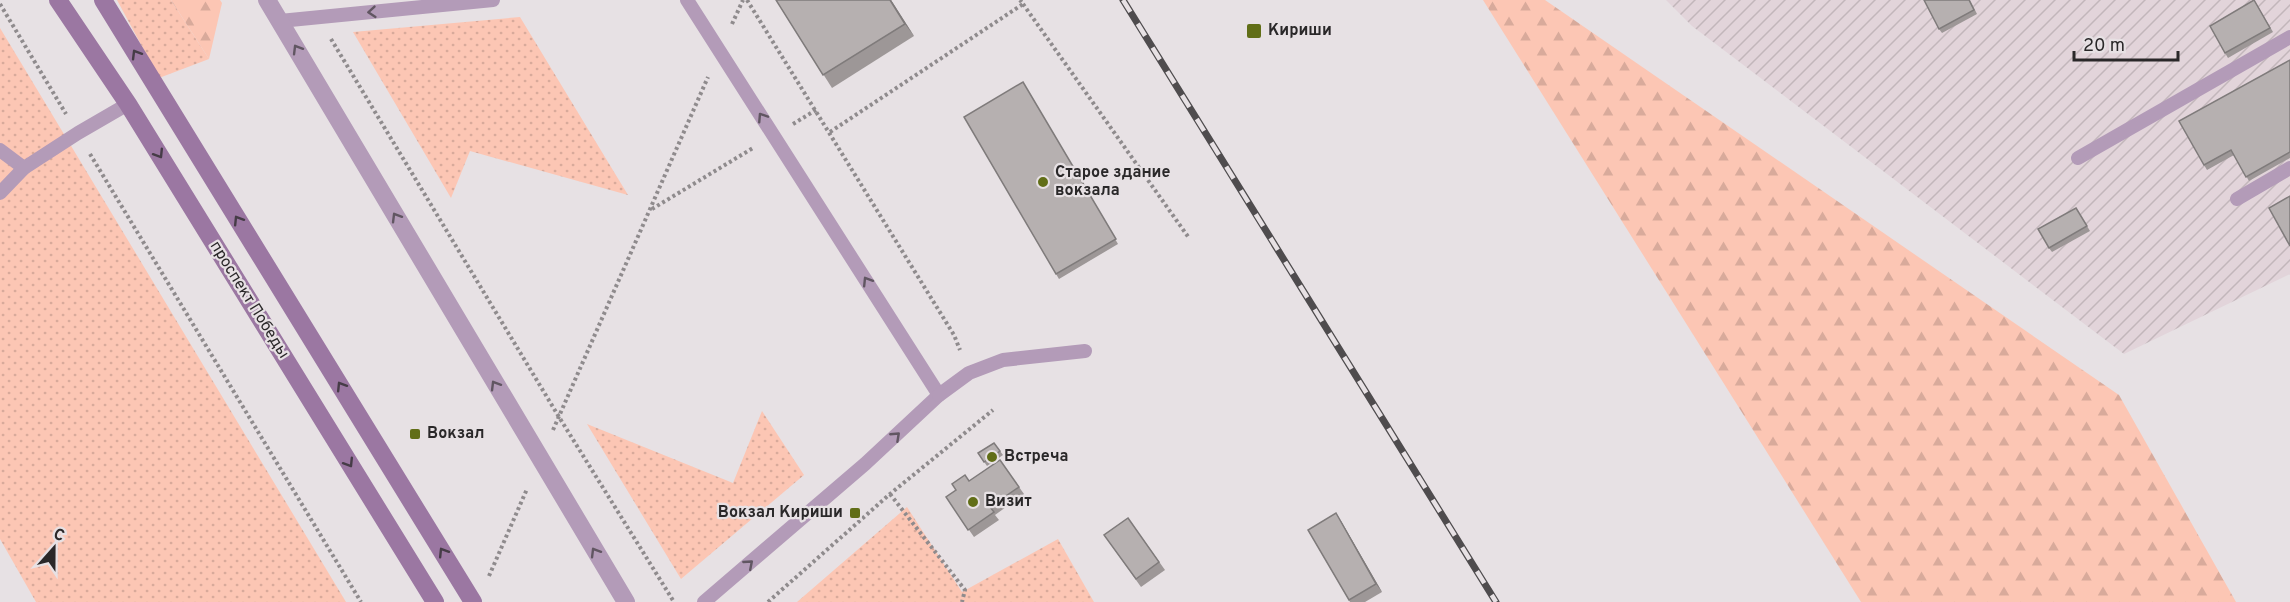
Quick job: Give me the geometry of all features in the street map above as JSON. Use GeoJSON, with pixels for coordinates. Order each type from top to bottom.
{"type":"FeatureCollection","features":[{"type":"Feature","properties":{"kind":"main road","name":"проспект Победы"},"geometry":{"type":"LineString","coordinates":[[58,0],[128,104],[435,602]]}},
{"type":"Feature","properties":{"kind":"main road","name":"проспект Победы"},"geometry":{"type":"LineString","coordinates":[[103,0],[473,602]]}},
{"type":"Feature","properties":{"kind":"street"},"geometry":{"type":"LineString","coordinates":[[267,0],[626,602]]}},
{"type":"Feature","properties":{"kind":"lane"},"geometry":{"type":"LineString","coordinates":[[280,21],[493,0]]}},
{"type":"Feature","properties":{"kind":"lane"},"geometry":{"type":"LineString","coordinates":[[687,0],[939,395]]}},
{"type":"Feature","properties":{"kind":"lane"},"geometry":{"type":"LineString","coordinates":[[2078,158],[2290,37]]}},
{"type":"Feature","properties":{"kind":"lane"},"geometry":{"type":"LineString","coordinates":[[0,194],[24,168],[128,104]]}},
{"type":"Feature","properties":{"kind":"lane"},"geometry":{"type":"LineString","coordinates":[[0,150],[24,168]]}},
{"type":"Feature","properties":{"kind":"lane"},"geometry":{"type":"LineString","coordinates":[[2237,199],[2290,168]]}},
{"type":"Feature","properties":{"kind":"lane"},"geometry":{"type":"LineString","coordinates":[[704,602],[865,464],[939,395],[969,373],[1003,360],[1085,351]]}},
{"type":"Feature","properties":{"kind":"path"},"geometry":{"type":"LineString","coordinates":[[554,430],[720,50],[745,0]]}},
{"type":"Feature","properties":{"kind":"path"},"geometry":{"type":"LineString","coordinates":[[745,0],[830,132],[954,335],[969,373]]}},
{"type":"Feature","properties":{"kind":"path"},"geometry":{"type":"LineString","coordinates":[[830,132],[1022,2],[1189,238]]}},
{"type":"Feature","properties":{"kind":"path"},"geometry":{"type":"LineString","coordinates":[[0,4],[361,602]]}},
{"type":"Feature","properties":{"kind":"path"},"geometry":{"type":"LineString","coordinates":[[317,17],[674,602]]}},
{"type":"Feature","properties":{"kind":"path"},"geometry":{"type":"LineString","coordinates":[[651,210],[816,110]]}},
{"type":"Feature","properties":{"kind":"path"},"geometry":{"type":"LineString","coordinates":[[768,602],[891,494],[993,410]]}},
{"type":"Feature","properties":{"kind":"path"},"geometry":{"type":"LineString","coordinates":[[484,587],[525,494]]}},
{"type":"Feature","properties":{"kind":"path"},"geometry":{"type":"LineString","coordinates":[[891,494],[965,590],[962,602]]}},
{"type":"Feature","properties":{"kind":"shaded area"},"geometry":{"type":"Polygon","coordinates":[[[1666,0],[2290,0],[2290,274],[2124,354],[1692,26],[1666,0]]]}},
{"type":"Feature","properties":{"kind":"green space"},"geometry":{"type":"Polygon","coordinates":[[[117,0],[171,0],[209,59],[159,78],[117,0]]]}},
{"type":"Feature","properties":{"kind":"green space"},"geometry":{"type":"Polygon","coordinates":[[[171,0],[220,0],[222,3],[209,59],[171,0]]]}},
{"type":"Feature","properties":{"kind":"green space"},"geometry":{"type":"Polygon","coordinates":[[[1483,0],[1545,0],[2119,395],[2236,602],[1861,602],[1483,0]]]}},
{"type":"Feature","properties":{"kind":"green space"},"geometry":{"type":"Polygon","coordinates":[[[520,17],[628,195],[470,151],[451,198],[353,32],[520,17]]]}},
{"type":"Feature","properties":{"kind":"green space"},"geometry":{"type":"Polygon","coordinates":[[[0,28],[346,602],[36,602],[0,539],[0,28]]]}},
{"type":"Feature","properties":{"kind":"green space"},"geometry":{"type":"Polygon","coordinates":[[[762,411],[804,475],[681,579],[587,424],[733,483],[762,411]]]}},
{"type":"Feature","properties":{"kind":"green space"},"geometry":{"type":"Polygon","coordinates":[[[907,507],[962,592],[1058,539],[1094,602],[797,602],[907,507]]]}},
{"type":"Feature","properties":{"kind":"building"},"geometry":{"type":"Polygon","coordinates":[[[776,0],[890,0],[905,24],[823,75],[776,0]]]}},
{"type":"Feature","properties":{"kind":"building"},"geometry":{"type":"Polygon","coordinates":[[[1924,0],[1969,0],[1974,10],[1939,29],[1924,0]]]}},
{"type":"Feature","properties":{"kind":"building"},"geometry":{"type":"Polygon","coordinates":[[[2254,0],[2270,28],[2225,53],[2210,26],[2254,0]]]}},
{"type":"Feature","properties":{"kind":"building"},"geometry":{"type":"Polygon","coordinates":[[[2290,60],[2290,152],[2246,177],[2231,150],[2204,165],[2179,121],[2290,60]]]}},
{"type":"Feature","properties":{"kind":"building","name":"Старое здание вокзала"},"geometry":{"type":"Polygon","coordinates":[[[1023,82],[1116,239],[1056,274],[964,117],[1023,82]]]}},
{"type":"Feature","properties":{"kind":"building"},"geometry":{"type":"Polygon","coordinates":[[[2290,196],[2290,246],[2269,208],[2290,196]]]}},
{"type":"Feature","properties":{"kind":"building"},"geometry":{"type":"Polygon","coordinates":[[[2076,208],[2087,226],[2049,248],[2038,229],[2076,208]]]}},
{"type":"Feature","properties":{"kind":"building"},"geometry":{"type":"Polygon","coordinates":[[[994,443],[1000,451],[984,462],[978,453],[994,443]]]}},
{"type":"Feature","properties":{"kind":"building"},"geometry":{"type":"Polygon","coordinates":[[[1000,460],[1019,487],[990,507],[994,512],[968,530],[946,497],[956,490],[952,484],[965,475],[969,481],[1000,460]]]}},
{"type":"Feature","properties":{"kind":"building"},"geometry":{"type":"Polygon","coordinates":[[[1336,513],[1376,584],[1349,600],[1308,530],[1336,513]]]}},
{"type":"Feature","properties":{"kind":"building"},"geometry":{"type":"Polygon","coordinates":[[[1128,518],[1159,562],[1136,579],[1104,535],[1128,518]]]}},
{"type":"Feature","properties":{"kind":"railway"},"geometry":{"type":"LineString","coordinates":[[1123,0],[1496,602]]}},
{"type":"Feature","properties":{"kind":"place","name":"Кириши"},"geometry":{"type":"Point","coordinates":[1254,31]}},
{"type":"Feature","properties":{"kind":"place","name":"Старое здание вокзала"},"geometry":{"type":"Point","coordinates":[1043,182]}},
{"type":"Feature","properties":{"kind":"place","name":"Вокзал"},"geometry":{"type":"Point","coordinates":[415,434]}},
{"type":"Feature","properties":{"kind":"place","name":"Встреча"},"geometry":{"type":"Point","coordinates":[992,457]}},
{"type":"Feature","properties":{"kind":"place","name":"Визит"},"geometry":{"type":"Point","coordinates":[973,502]}},
{"type":"Feature","properties":{"kind":"place","name":"Вокзал Кириши"},"geometry":{"type":"Point","coordinates":[855,513]}}]}
